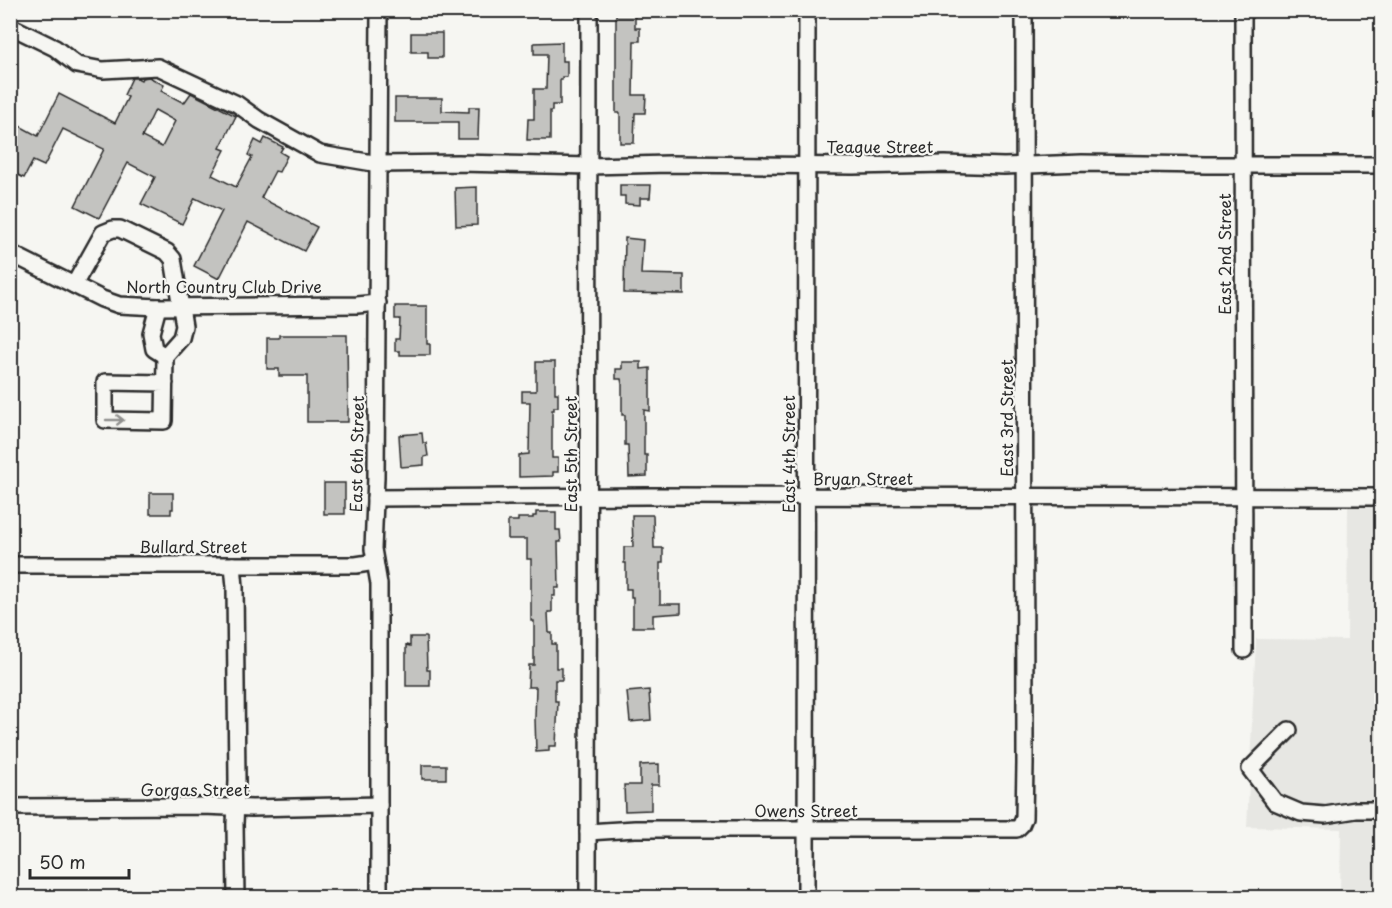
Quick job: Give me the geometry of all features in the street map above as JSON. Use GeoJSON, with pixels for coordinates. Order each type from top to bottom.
{"type":"FeatureCollection","features":[{"type":"Feature","properties":{"kind":"street","name":"East 6th Street"},"geometry":{"type":"LineString","coordinates":[[379,10],[378,303],[373,549],[379,584],[379,897]]}},
{"type":"Feature","properties":{"kind":"street","name":"East 5th Street"},"geometry":{"type":"LineString","coordinates":[[588,897],[589,10]]}},
{"type":"Feature","properties":{"kind":"street","name":"East 4th Street"},"geometry":{"type":"LineString","coordinates":[[806,897],[807,10]]}},
{"type":"Feature","properties":{"kind":"street","name":"East 3rd Street"},"geometry":{"type":"LineString","coordinates":[[1021,825],[1024,818],[1025,764],[1024,10]]}},
{"type":"Feature","properties":{"kind":"street","name":"East 2nd Street"},"geometry":{"type":"LineString","coordinates":[[1243,10],[1244,497]]}},
{"type":"Feature","properties":{"kind":"street","name":"Teague Street"},"geometry":{"type":"LineString","coordinates":[[10,26],[55,48],[77,65],[103,70],[158,67],[237,104],[259,120],[320,154],[379,164],[1382,165]]}},
{"type":"Feature","properties":{"kind":"street"},"geometry":{"type":"LineString","coordinates":[[74,285],[103,233],[113,229],[120,229],[167,252],[173,259],[184,326],[181,338],[165,356],[165,383],[165,421],[105,420],[105,382],[165,383]]}},
{"type":"Feature","properties":{"kind":"street","name":"North Country Club Drive"},"geometry":{"type":"LineString","coordinates":[[10,253],[114,304],[158,307],[378,303]]}},
{"type":"Feature","properties":{"kind":"street"},"geometry":{"type":"LineString","coordinates":[[158,307],[151,333],[154,349],[165,356]]}},
{"type":"Feature","properties":{"kind":"street"},"geometry":{"type":"LineString","coordinates":[[1244,497],[1244,650]]}},
{"type":"Feature","properties":{"kind":"street","name":"Bryan Street"},"geometry":{"type":"LineString","coordinates":[[375,498],[1382,497]]}},
{"type":"Feature","properties":{"kind":"street","name":"Bullard Street"},"geometry":{"type":"LineString","coordinates":[[10,565],[356,565],[375,562]]}},
{"type":"Feature","properties":{"kind":"street"},"geometry":{"type":"LineString","coordinates":[[233,565],[237,713],[236,897]]}},
{"type":"Feature","properties":{"kind":"street"},"geometry":{"type":"LineString","coordinates":[[1288,730],[1250,769],[1275,802],[1301,813],[1325,815],[1356,810],[1382,810]]}},
{"type":"Feature","properties":{"kind":"street","name":"Gorgas Street"},"geometry":{"type":"LineString","coordinates":[[10,807],[252,808],[379,805]]}},
{"type":"Feature","properties":{"kind":"street","name":"Owens Street"},"geometry":{"type":"LineString","coordinates":[[588,832],[635,829],[1017,829],[1021,825]]}},
{"type":"Feature","properties":{"kind":"shaded area"},"geometry":{"type":"Polygon","coordinates":[[[1348,506],[1381,507],[1381,897],[1340,897],[1341,829],[1247,827],[1256,639],[1347,640],[1348,506]]]}},
{"type":"Feature","properties":{"kind":"building"},"geometry":{"type":"Polygon","coordinates":[[[616,10],[635,10],[635,28],[640,28],[640,41],[634,41],[633,95],[646,95],[645,113],[635,113],[634,143],[620,143],[620,113],[616,113],[616,10]]]}},
{"type":"Feature","properties":{"kind":"building"},"geometry":{"type":"Polygon","coordinates":[[[411,33],[442,33],[442,58],[428,58],[428,52],[411,52],[411,33]]]}},
{"type":"Feature","properties":{"kind":"building"},"geometry":{"type":"Polygon","coordinates":[[[562,42],[562,61],[567,61],[567,77],[562,77],[560,80],[560,105],[552,105],[552,111],[550,111],[550,140],[527,140],[528,119],[534,119],[534,89],[546,89],[547,54],[534,54],[534,43],[562,42]]]}},
{"type":"Feature","properties":{"kind":"building"},"geometry":{"type":"Polygon","coordinates":[[[149,77],[164,85],[161,91],[184,103],[191,93],[236,116],[220,148],[225,150],[212,175],[236,187],[252,157],[248,155],[255,140],[262,144],[265,138],[283,147],[280,152],[287,156],[279,172],[275,171],[261,198],[317,227],[304,251],[248,222],[219,279],[194,266],[222,211],[195,198],[182,224],[141,204],[155,177],[128,163],[99,218],[75,206],[104,149],[63,129],[44,166],[33,161],[24,178],[10,171],[10,140],[18,125],[38,136],[59,94],[115,123],[128,97],[124,95],[132,78],[141,80],[149,77]],[[155,110],[142,137],[162,147],[175,121],[155,110]]]}},
{"type":"Feature","properties":{"kind":"building"},"geometry":{"type":"Polygon","coordinates":[[[395,98],[442,98],[442,111],[469,112],[469,107],[479,107],[478,139],[458,139],[458,122],[395,122],[395,98]]]}},
{"type":"Feature","properties":{"kind":"building"},"geometry":{"type":"Polygon","coordinates":[[[620,185],[651,185],[650,198],[640,198],[640,205],[625,204],[625,196],[620,196],[620,185]]]}},
{"type":"Feature","properties":{"kind":"building"},"geometry":{"type":"Polygon","coordinates":[[[477,187],[477,225],[456,226],[455,188],[477,187]]]}},
{"type":"Feature","properties":{"kind":"building"},"geometry":{"type":"Polygon","coordinates":[[[625,238],[643,240],[641,274],[684,275],[684,294],[624,293],[625,238]]]}},
{"type":"Feature","properties":{"kind":"building"},"geometry":{"type":"Polygon","coordinates":[[[395,306],[427,306],[427,344],[430,344],[430,355],[400,355],[400,351],[395,351],[395,339],[399,339],[400,319],[395,319],[395,306]]]}},
{"type":"Feature","properties":{"kind":"building"},"geometry":{"type":"Polygon","coordinates":[[[279,335],[347,335],[348,422],[307,422],[307,376],[279,376],[279,369],[267,369],[267,338],[279,338],[279,335]]]}},
{"type":"Feature","properties":{"kind":"building"},"geometry":{"type":"Polygon","coordinates":[[[536,362],[555,362],[555,393],[558,393],[558,407],[552,410],[552,458],[558,458],[558,472],[553,472],[553,476],[519,477],[519,455],[529,454],[530,402],[522,402],[522,391],[536,391],[536,362]]]}},
{"type":"Feature","properties":{"kind":"building"},"geometry":{"type":"Polygon","coordinates":[[[622,362],[641,362],[641,369],[650,368],[650,411],[644,410],[644,455],[647,455],[647,476],[629,477],[628,445],[625,445],[625,415],[622,415],[622,384],[621,379],[616,379],[616,369],[622,369],[622,362]]]}},
{"type":"Feature","properties":{"kind":"building"},"geometry":{"type":"Polygon","coordinates":[[[422,433],[428,456],[424,457],[424,465],[401,467],[399,435],[422,433]]]}},
{"type":"Feature","properties":{"kind":"building"},"geometry":{"type":"Polygon","coordinates":[[[324,483],[345,483],[345,514],[324,514],[324,483]]]}},
{"type":"Feature","properties":{"kind":"building"},"geometry":{"type":"Polygon","coordinates":[[[150,493],[173,493],[171,514],[150,514],[150,493]]]}},
{"type":"Feature","properties":{"kind":"building"},"geometry":{"type":"Polygon","coordinates":[[[536,512],[556,512],[556,530],[560,530],[559,588],[555,588],[555,596],[552,596],[552,612],[548,612],[549,633],[552,633],[552,644],[556,644],[556,668],[562,668],[562,680],[555,680],[555,701],[558,701],[556,746],[549,746],[549,751],[536,752],[536,687],[528,687],[529,665],[534,665],[531,559],[527,559],[527,539],[508,539],[508,521],[533,518],[536,512]]]}},
{"type":"Feature","properties":{"kind":"building"},"geometry":{"type":"Polygon","coordinates":[[[632,515],[653,515],[654,548],[663,548],[663,563],[660,563],[660,604],[681,604],[681,613],[653,615],[653,627],[633,627],[633,597],[631,597],[631,589],[626,589],[626,563],[624,563],[624,547],[633,547],[632,515]]]}},
{"type":"Feature","properties":{"kind":"building"},"geometry":{"type":"Polygon","coordinates":[[[410,637],[426,637],[430,686],[406,686],[406,645],[410,646],[410,637]]]}},
{"type":"Feature","properties":{"kind":"building"},"geometry":{"type":"Polygon","coordinates":[[[649,690],[651,720],[630,722],[627,692],[649,690]]]}},
{"type":"Feature","properties":{"kind":"building"},"geometry":{"type":"Polygon","coordinates":[[[659,764],[659,785],[651,785],[651,810],[625,811],[624,785],[640,785],[640,765],[659,764]]]}},
{"type":"Feature","properties":{"kind":"building"},"geometry":{"type":"Polygon","coordinates":[[[422,765],[446,765],[446,779],[422,779],[422,765]]]}}]}
